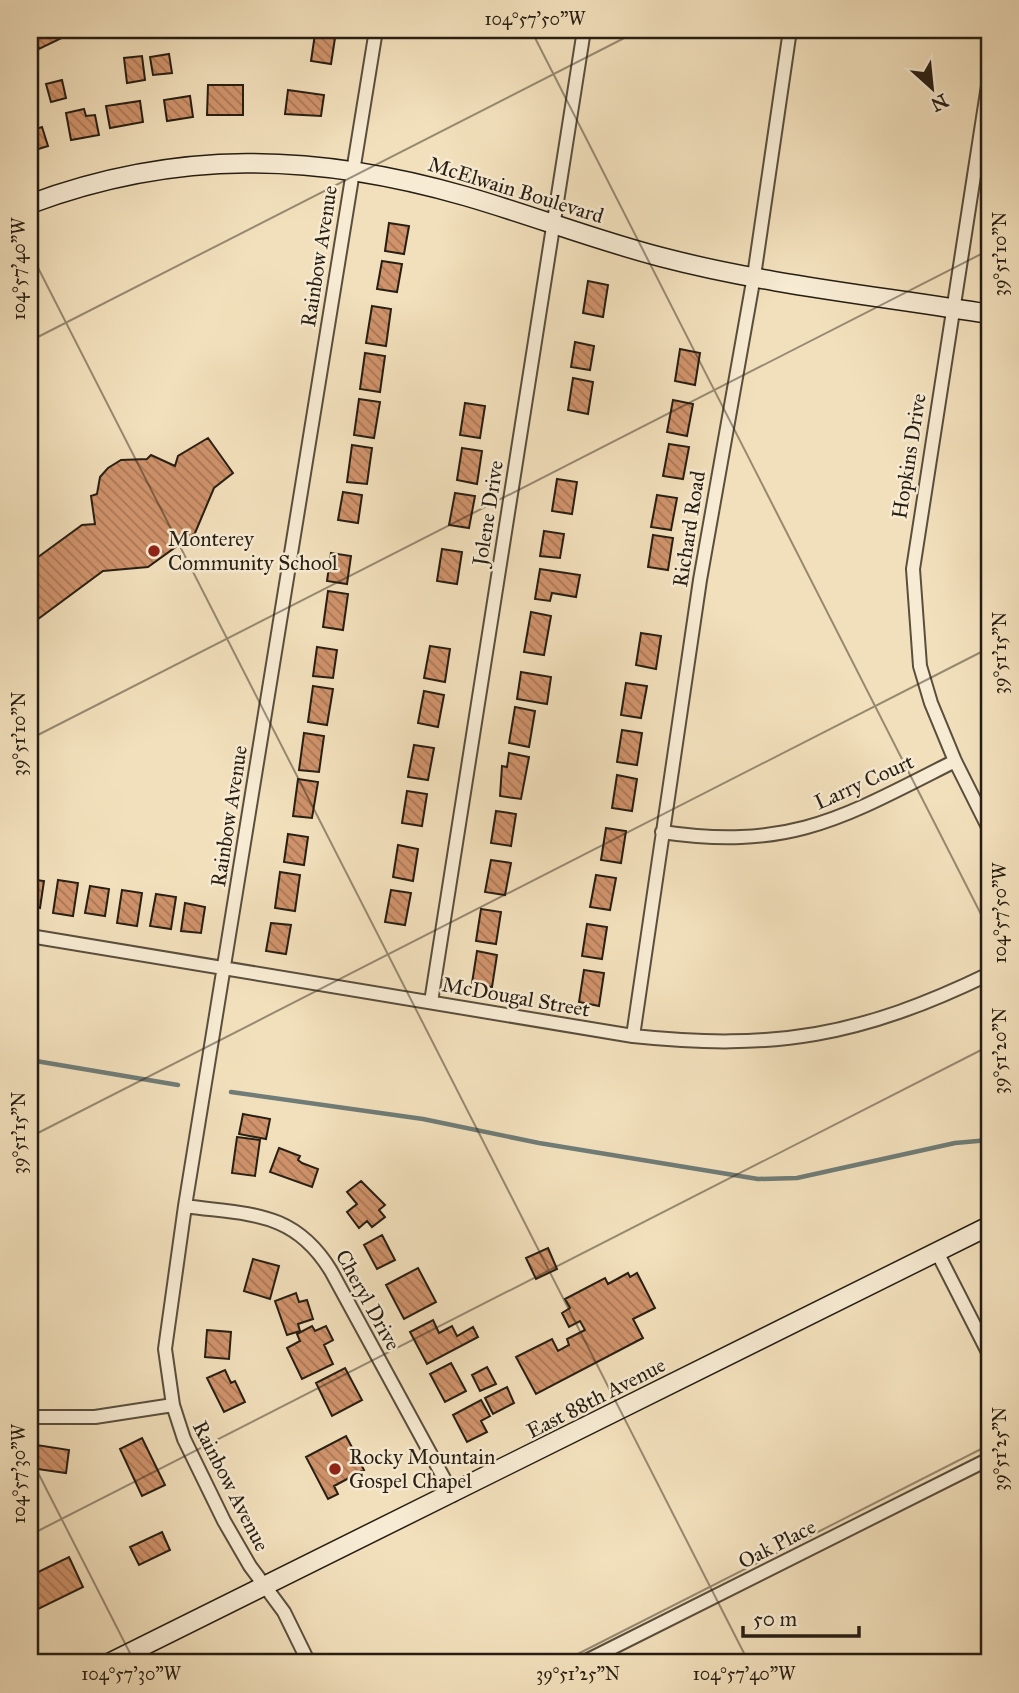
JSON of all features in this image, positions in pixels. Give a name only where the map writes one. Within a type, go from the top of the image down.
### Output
[{"type":"street","name":"Rainbow Avenue","points":[[309,1663],[284,1612],[242,1554],[184,1439],[173,1405],[165,1349],[185,1206],[376,30]]},
{"type":"street","name":"Jolene Drive","points":[[431,1002],[584,30]]},
{"type":"street","name":"Richard Road","points":[[633,1036],[700,580],[754,276],[790,30]]},
{"type":"street","name":"Hopkins Drive","points":[[989,79],[913,569],[920,666],[930,703],[989,829]]},
{"type":"street","name":"McElwain Boulevard","points":[[30,204],[127,175],[165,167],[278,163],[352,170],[410,181],[663,258],[754,276],[989,314]]},
{"type":"street","name":"Larry Court","points":[[662,832],[737,839],[798,831],[852,813],[955,761]]},
{"type":"street","name":"McDougal Street","points":[[30,936],[633,1036],[716,1044],[816,1035],[886,1018],[989,974]]},
{"type":"street","name":"Cheryl Drive","points":[[185,1206],[268,1218],[307,1239],[331,1271],[453,1494]]},
{"type":"street","name":"East 88th Avenue","points":[[109,1663],[989,1226]]},
{"type":"street","points":[[937,1252],[989,1354]]},
{"type":"street","points":[[30,1417],[95,1417],[173,1405]]},
{"type":"street","name":"Oak Place","points":[[582,1663],[989,1459]]},
{"type":"street","points":[[980,1663],[989,1661]]},
{"type":"building","points":[[78,30],[39,49],[31,31]]},
{"type":"building","points":[[161,30],[184,30],[166,38]]},
{"type":"building","points":[[315,34],[335,38],[331,64],[311,61]]},
{"type":"building","points":[[169,54],[172,73],[153,75],[150,57]]},
{"type":"building","points":[[142,56],[145,80],[127,83],[124,58]]},
{"type":"building","points":[[62,80],[66,98],[51,102],[46,84]]},
{"type":"building","points":[[208,85],[243,85],[243,115],[207,115]]},
{"type":"building","points":[[288,90],[324,95],[321,116],[285,114]]},
{"type":"building","points":[[190,96],[193,117],[167,121],[164,100]]},
{"type":"building","points":[[140,101],[143,122],[110,128],[106,106]]},
{"type":"building","points":[[84,109],[86,116],[95,115],[99,135],[71,140],[66,113]]},
{"type":"building","points":[[42,127],[48,146],[35,150],[37,154],[30,156],[30,131]]},
{"type":"building","points":[[389,223],[409,226],[404,254],[385,251]]},
{"type":"building","points":[[382,261],[402,264],[397,292],[377,289]]},
{"type":"building","points":[[588,281],[608,285],[603,317],[583,313]]},
{"type":"building","points":[[372,306],[391,309],[386,346],[366,343]]},
{"type":"building","points":[[575,342],[594,346],[590,370],[571,367]]},
{"type":"building","points":[[680,349],[700,353],[695,385],[675,381]]},
{"type":"building","points":[[365,353],[385,356],[380,392],[360,389]]},
{"type":"building","points":[[573,378],[593,382],[588,414],[568,410]]},
{"type":"building","points":[[359,399],[380,402],[374,438],[354,435]]},
{"type":"building","points":[[673,400],[693,404],[687,436],[667,432]]},
{"type":"building","points":[[465,403],[485,406],[480,438],[460,435]]},
{"type":"building","points":[[208,438],[233,473],[214,488],[195,533],[148,567],[103,571],[30,625],[30,563],[82,525],[95,524],[91,496],[97,494],[100,477],[108,468],[121,460],[147,459],[151,455],[175,466],[178,456]]},
{"type":"building","points":[[669,444],[689,447],[683,479],[663,476]]},
{"type":"building","points":[[352,445],[372,448],[367,484],[347,482]]},
{"type":"building","points":[[462,448],[482,451],[477,484],[457,480]]},
{"type":"building","points":[[557,479],[577,482],[572,514],[552,511]]},
{"type":"building","points":[[343,492],[362,495],[358,523],[338,520]]},
{"type":"building","points":[[455,493],[475,496],[469,528],[449,525]]},
{"type":"building","points":[[657,495],[677,498],[671,530],[651,527]]},
{"type":"building","points":[[544,531],[564,534],[560,558],[540,556]]},
{"type":"building","points":[[653,535],[673,538],[668,570],[648,567]]},
{"type":"building","points":[[442,549],[462,552],[457,584],[437,581]]},
{"type":"building","points":[[331,553],[351,556],[347,584],[327,581]]},
{"type":"building","points":[[540,569],[580,575],[576,597],[552,593],[550,601],[535,599]]},
{"type":"building","points":[[328,591],[348,594],[343,630],[323,627]]},
{"type":"building","points":[[531,612],[551,616],[544,655],[524,652]]},
{"type":"building","points":[[641,633],[661,636],[656,669],[636,665]]},
{"type":"building","points":[[430,646],[450,649],[445,682],[424,678]]},
{"type":"building","points":[[317,647],[337,650],[333,678],[313,676]]},
{"type":"building","points":[[521,672],[551,677],[547,704],[517,699]]},
{"type":"building","points":[[626,683],[647,686],[641,718],[621,715]]},
{"type":"building","points":[[313,686],[333,689],[327,725],[308,722]]},
{"type":"building","points":[[424,691],[444,695],[438,727],[418,723]]},
{"type":"building","points":[[515,707],[535,711],[529,747],[509,743]]},
{"type":"building","points":[[622,730],[642,733],[637,765],[617,762]]},
{"type":"building","points":[[304,733],[324,736],[319,772],[299,770]]},
{"type":"building","points":[[414,745],[434,748],[428,780],[408,777]]},
{"type":"building","points":[[509,753],[529,757],[521,799],[500,796],[502,766],[507,767]]},
{"type":"building","points":[[617,775],[637,779],[632,811],[612,808]]},
{"type":"building","points":[[298,779],[318,782],[312,818],[293,816]]},
{"type":"building","points":[[407,791],[427,794],[422,826],[402,823]]},
{"type":"building","points":[[496,811],[516,814],[511,846],[491,843]]},
{"type":"building","points":[[606,828],[626,831],[621,863],[601,860]]},
{"type":"building","points":[[288,834],[308,837],[304,865],[284,862]]},
{"type":"building","points":[[398,845],[418,849],[413,881],[393,877]]},
{"type":"building","points":[[491,860],[511,863],[505,895],[485,892]]},
{"type":"building","points":[[280,872],[300,875],[295,911],[275,908]]},
{"type":"building","points":[[596,875],[616,878],[610,910],[590,907]]},
{"type":"building","points":[[30,879],[44,881],[40,908],[30,906]]},
{"type":"building","points":[[58,880],[78,883],[73,916],[53,913]]},
{"type":"building","points":[[90,886],[109,889],[105,916],[85,913]]},
{"type":"building","points":[[122,890],[142,893],[137,926],[117,923]]},
{"type":"building","points":[[391,890],[411,893],[405,925],[385,922]]},
{"type":"building","points":[[156,894],[176,897],[171,929],[150,926]]},
{"type":"building","points":[[185,903],[205,907],[201,933],[181,931]]},
{"type":"building","points":[[481,909],[501,912],[496,944],[476,941]]},
{"type":"building","points":[[271,923],[291,925],[286,954],[266,951]]},
{"type":"building","points":[[587,924],[607,927],[602,959],[582,956]]},
{"type":"building","points":[[477,951],[497,955],[492,987],[472,983]]},
{"type":"building","points":[[584,970],[604,973],[599,1006],[579,1002]]},
{"type":"building","points":[[243,1114],[270,1119],[266,1139],[239,1134]]},
{"type":"building","points":[[237,1137],[260,1140],[255,1176],[232,1173]]},
{"type":"building","points":[[279,1148],[300,1156],[298,1160],[302,1163],[318,1169],[312,1187],[270,1172]]},
{"type":"building","points":[[361,1181],[385,1205],[379,1210],[385,1217],[372,1227],[367,1221],[359,1228],[347,1212],[357,1204],[347,1192]]},
{"type":"building","points":[[382,1235],[395,1260],[377,1269],[364,1245]]},
{"type":"building","points":[[548,1248],[557,1269],[536,1279],[526,1258]]},
{"type":"building","points":[[253,1259],[279,1266],[270,1299],[244,1291]]},
{"type":"building","points":[[418,1268],[436,1302],[404,1319],[386,1285]]},
{"type":"building","points":[[628,1273],[630,1277],[637,1273],[655,1308],[633,1319],[643,1338],[536,1394],[516,1357],[552,1339],[558,1351],[569,1345],[567,1339],[585,1330],[580,1321],[569,1327],[562,1313],[570,1308],[565,1299],[605,1278],[608,1284]]},
{"type":"building","points":[[296,1293],[299,1302],[307,1300],[313,1319],[298,1324],[300,1331],[287,1335],[275,1301]]},
{"type":"building","points":[[433,1320],[439,1333],[452,1326],[457,1336],[473,1327],[478,1337],[427,1364],[410,1332]]},
{"type":"building","points":[[312,1326],[315,1331],[326,1326],[333,1340],[324,1345],[333,1364],[302,1379],[287,1348],[300,1341],[297,1334]]},
{"type":"building","points":[[207,1330],[231,1332],[229,1359],[205,1357]]},
{"type":"building","points":[[451,1363],[466,1391],[445,1402],[430,1374]]},
{"type":"building","points":[[487,1367],[496,1384],[480,1391],[472,1375]]},
{"type":"building","points":[[345,1368],[362,1400],[332,1416],[316,1383]]},
{"type":"building","points":[[225,1370],[231,1383],[235,1381],[245,1402],[224,1412],[207,1378]]},
{"type":"building","points":[[507,1387],[514,1403],[493,1414],[485,1398]]},
{"type":"building","points":[[481,1400],[490,1416],[481,1421],[487,1432],[467,1442],[453,1415]]},
{"type":"building","points":[[346,1436],[364,1470],[334,1486],[338,1494],[328,1499],[306,1457]]},
{"type":"building","points":[[142,1438],[165,1485],[142,1496],[120,1449]]},
{"type":"building","points":[[30,1444],[69,1450],[66,1473],[30,1468]]},
{"type":"building","points":[[162,1532],[170,1550],[139,1565],[130,1547]]},
{"type":"building","points":[[69,1557],[83,1587],[30,1613],[30,1576]]},
{"type":"waterway","points":[[30,1060],[178,1085]]},
{"type":"waterway","points":[[231,1092],[423,1119],[539,1143],[758,1179],[797,1178],[955,1143],[989,1140]]},
{"type":"place","name":"Monterey Community School","points":[[154,551]]},
{"type":"place","name":"Rocky Mountain Gospel Chapel","points":[[335,1469]]}]
